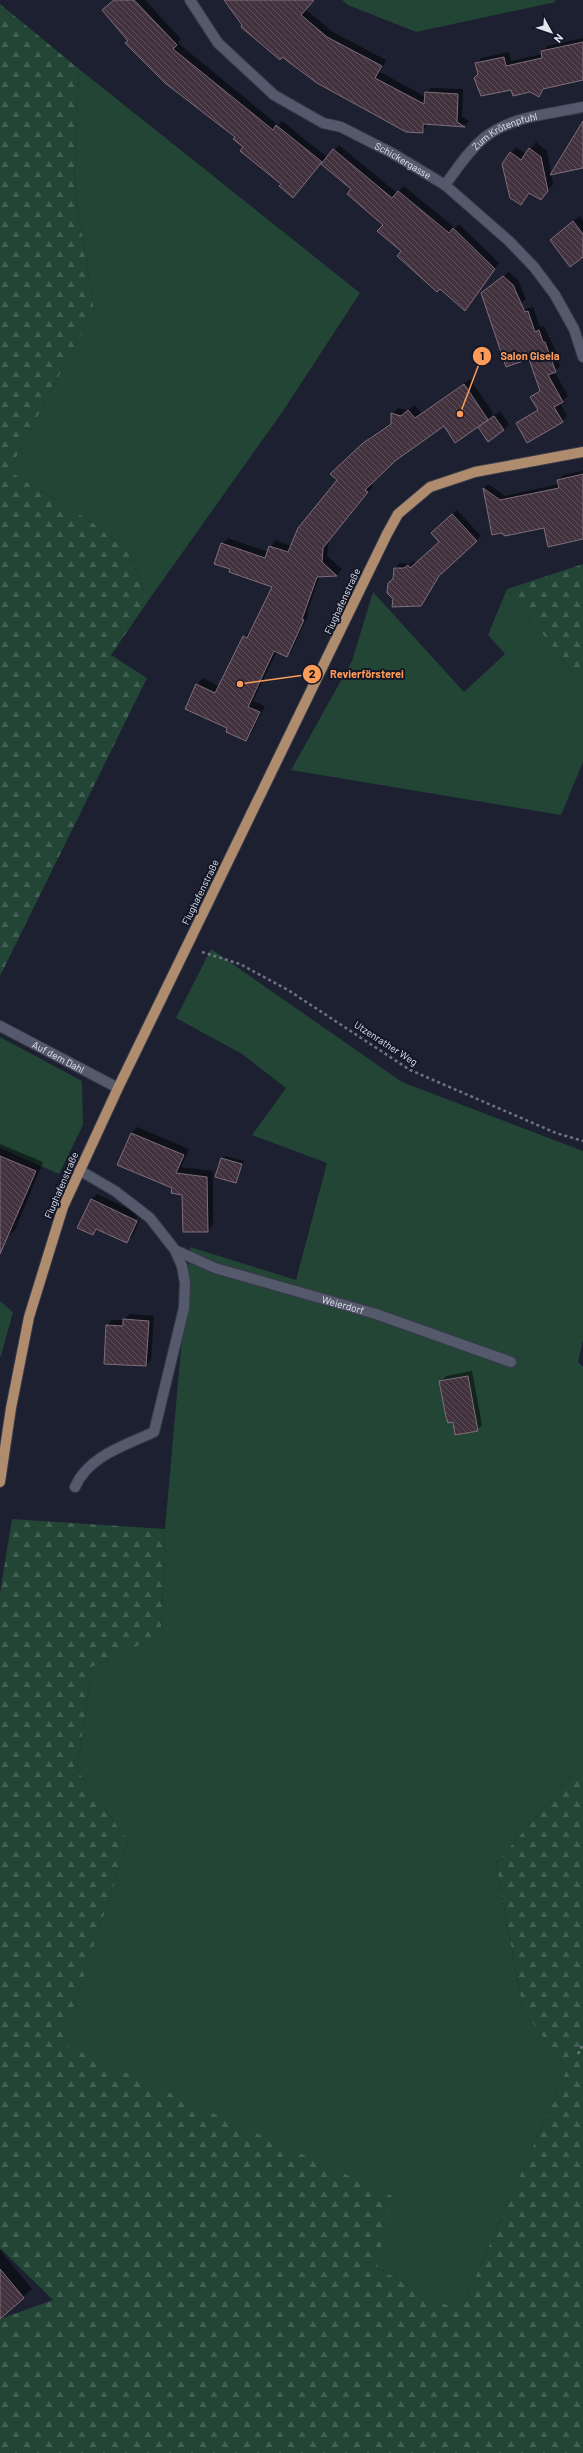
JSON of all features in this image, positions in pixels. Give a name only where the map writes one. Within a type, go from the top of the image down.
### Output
[{"type":"main road","name":"Flughafenstraße","points":[[0,1482],[11,1408],[29,1317],[50,1243],[79,1170],[186,947],[398,514],[430,487],[451,478],[583,452]]},
{"type":"street","name":"Schickergasse","points":[[190,0],[218,43],[274,95],[323,123],[341,127],[392,153],[444,185],[509,241],[534,267],[563,308],[574,329],[583,358]]},
{"type":"street","name":"Zum Krötenpfuhl","points":[[444,185],[472,150],[498,128],[514,122],[583,107]]},
{"type":"street","name":"Auf dem Dahl","points":[[0,1026],[118,1088]]},
{"type":"street","name":"Weierdorf","points":[[75,1487],[80,1476],[88,1466],[109,1453],[154,1432],[184,1308],[185,1283],[175,1250],[150,1218],[133,1203],[79,1170]]},
{"type":"street","name":"Weierdorf","points":[[175,1250],[215,1268],[376,1314],[511,1362]]},
{"type":"path","name":"Utzenrather Weg","points":[[186,947],[240,964],[288,990],[410,1070],[556,1133],[583,1142]]},
{"type":"path","points":[[578,2054],[583,2044]]},
{"type":"green space","points":[[342,0],[555,0],[556,2],[416,32],[348,5]]},
{"type":"green space","points":[[0,4],[79,69],[74,184],[94,309],[9,471],[93,523],[130,554],[148,601],[111,655],[147,678],[0,976]]},
{"type":"green space","points":[[79,69],[360,293],[283,411],[148,601],[130,554],[93,523],[9,471],[94,309],[74,184]]},
{"type":"green space","points":[[583,564],[583,685],[507,589]]},
{"type":"green space","points":[[507,589],[583,685],[583,762],[561,815],[291,770],[352,661],[373,592],[464,692],[505,654],[488,635]]},
{"type":"green space","points":[[211,949],[402,1082],[583,1151],[583,1340],[578,1362],[583,1367],[583,1763],[496,1863],[523,2010],[567,2069],[460,2312],[377,2268],[62,2043],[128,1841],[77,1770],[92,1667],[161,1635],[165,1529],[190,1247],[296,1280],[327,1163],[252,1135],[286,1088],[242,1054],[176,1018]]},
{"type":"green space","points":[[0,1037],[82,1081],[83,1125],[59,1174],[0,1148]]},
{"type":"green space","points":[[0,1301],[13,1312],[1,1356],[0,1356]]},
{"type":"green space","points":[[12,1519],[165,1529],[161,1635],[92,1667],[77,1770],[128,1841],[62,2043],[392,2196],[377,2268],[460,2312],[567,2069],[523,2010],[496,1863],[583,1763],[583,2453],[0,2453],[0,2319],[53,2300],[0,2248],[0,1593]]},
{"type":"building","points":[[114,0],[134,0],[177,45],[173,49],[273,130],[276,125],[322,162],[293,198],[279,186],[281,184],[240,151],[243,147],[233,139],[235,137],[165,83],[125,43],[128,41],[102,10]]},
{"type":"building","points":[[224,0],[314,0],[301,15],[327,37],[382,66],[375,78],[424,104],[425,92],[458,94],[457,122],[465,127],[423,124],[423,133],[406,132],[317,83],[282,57],[280,60],[241,27],[242,25]]},
{"type":"building","points":[[583,42],[583,80],[543,89],[539,97],[530,92],[513,96],[511,90],[481,96],[474,78],[478,74],[475,63],[504,57],[506,66],[542,58],[541,51]]},
{"type":"building","points":[[583,121],[583,168],[550,175]]},
{"type":"building","points":[[529,148],[541,157],[548,191],[541,200],[529,193],[521,205],[510,198],[502,164],[510,152],[521,160]]},
{"type":"building","points":[[333,149],[392,198],[398,191],[449,233],[453,228],[495,269],[465,311],[440,289],[437,292],[397,256],[401,251],[377,231],[383,225],[347,194],[351,189],[321,164]]},
{"type":"building","points":[[573,221],[583,234],[583,257],[570,267],[550,240]]},
{"type":"building","points":[[503,276],[513,285],[525,312],[528,311],[535,332],[539,330],[543,342],[545,342],[556,372],[548,375],[563,402],[554,407],[563,422],[527,443],[516,423],[538,410],[530,397],[540,391],[529,359],[506,367],[481,293]]},
{"type":"building","points":[[464,384],[488,420],[455,443],[444,426],[395,461],[365,490],[368,492],[323,548],[322,562],[337,576],[317,577],[302,619],[304,620],[287,657],[274,651],[248,707],[260,712],[246,741],[226,732],[227,728],[185,709],[196,684],[215,693],[243,636],[247,638],[272,587],[229,572],[230,569],[214,564],[221,543],[265,558],[269,546],[288,552],[298,528],[337,480],[330,474],[363,443],[391,424],[391,413],[401,416],[408,410],[415,418]]},
{"type":"building","points":[[494,416],[504,430],[488,442],[478,427]]},
{"type":"building","points":[[583,474],[583,539],[548,547],[544,528],[505,536],[501,533],[492,535],[483,488],[500,500],[559,488],[557,480]]},
{"type":"building","points":[[452,514],[477,541],[439,576],[421,606],[392,607],[393,599],[387,593],[388,583],[393,579],[394,568],[404,568],[408,565],[410,568],[439,542],[431,533]]},
{"type":"building","points":[[131,1133],[184,1155],[176,1173],[207,1177],[208,1232],[183,1232],[182,1195],[171,1193],[172,1188],[117,1165]]},
{"type":"building","points":[[0,1156],[36,1171],[0,1254]]},
{"type":"building","points":[[221,1158],[242,1164],[236,1183],[215,1177]]},
{"type":"building","points":[[91,1199],[137,1221],[127,1243],[96,1229],[93,1235],[77,1228]]},
{"type":"building","points":[[123,1319],[149,1321],[146,1366],[104,1364],[106,1325],[123,1326]]},
{"type":"building","points":[[468,1376],[478,1431],[455,1435],[453,1422],[448,1423],[446,1417],[439,1381]]},
{"type":"building","points":[[0,2269],[24,2298],[0,2319]]},
{"type":"place","name":"Salon Gisela","points":[[460,414]]},
{"type":"place","name":"Revierförsterei","points":[[240,684]]}]
